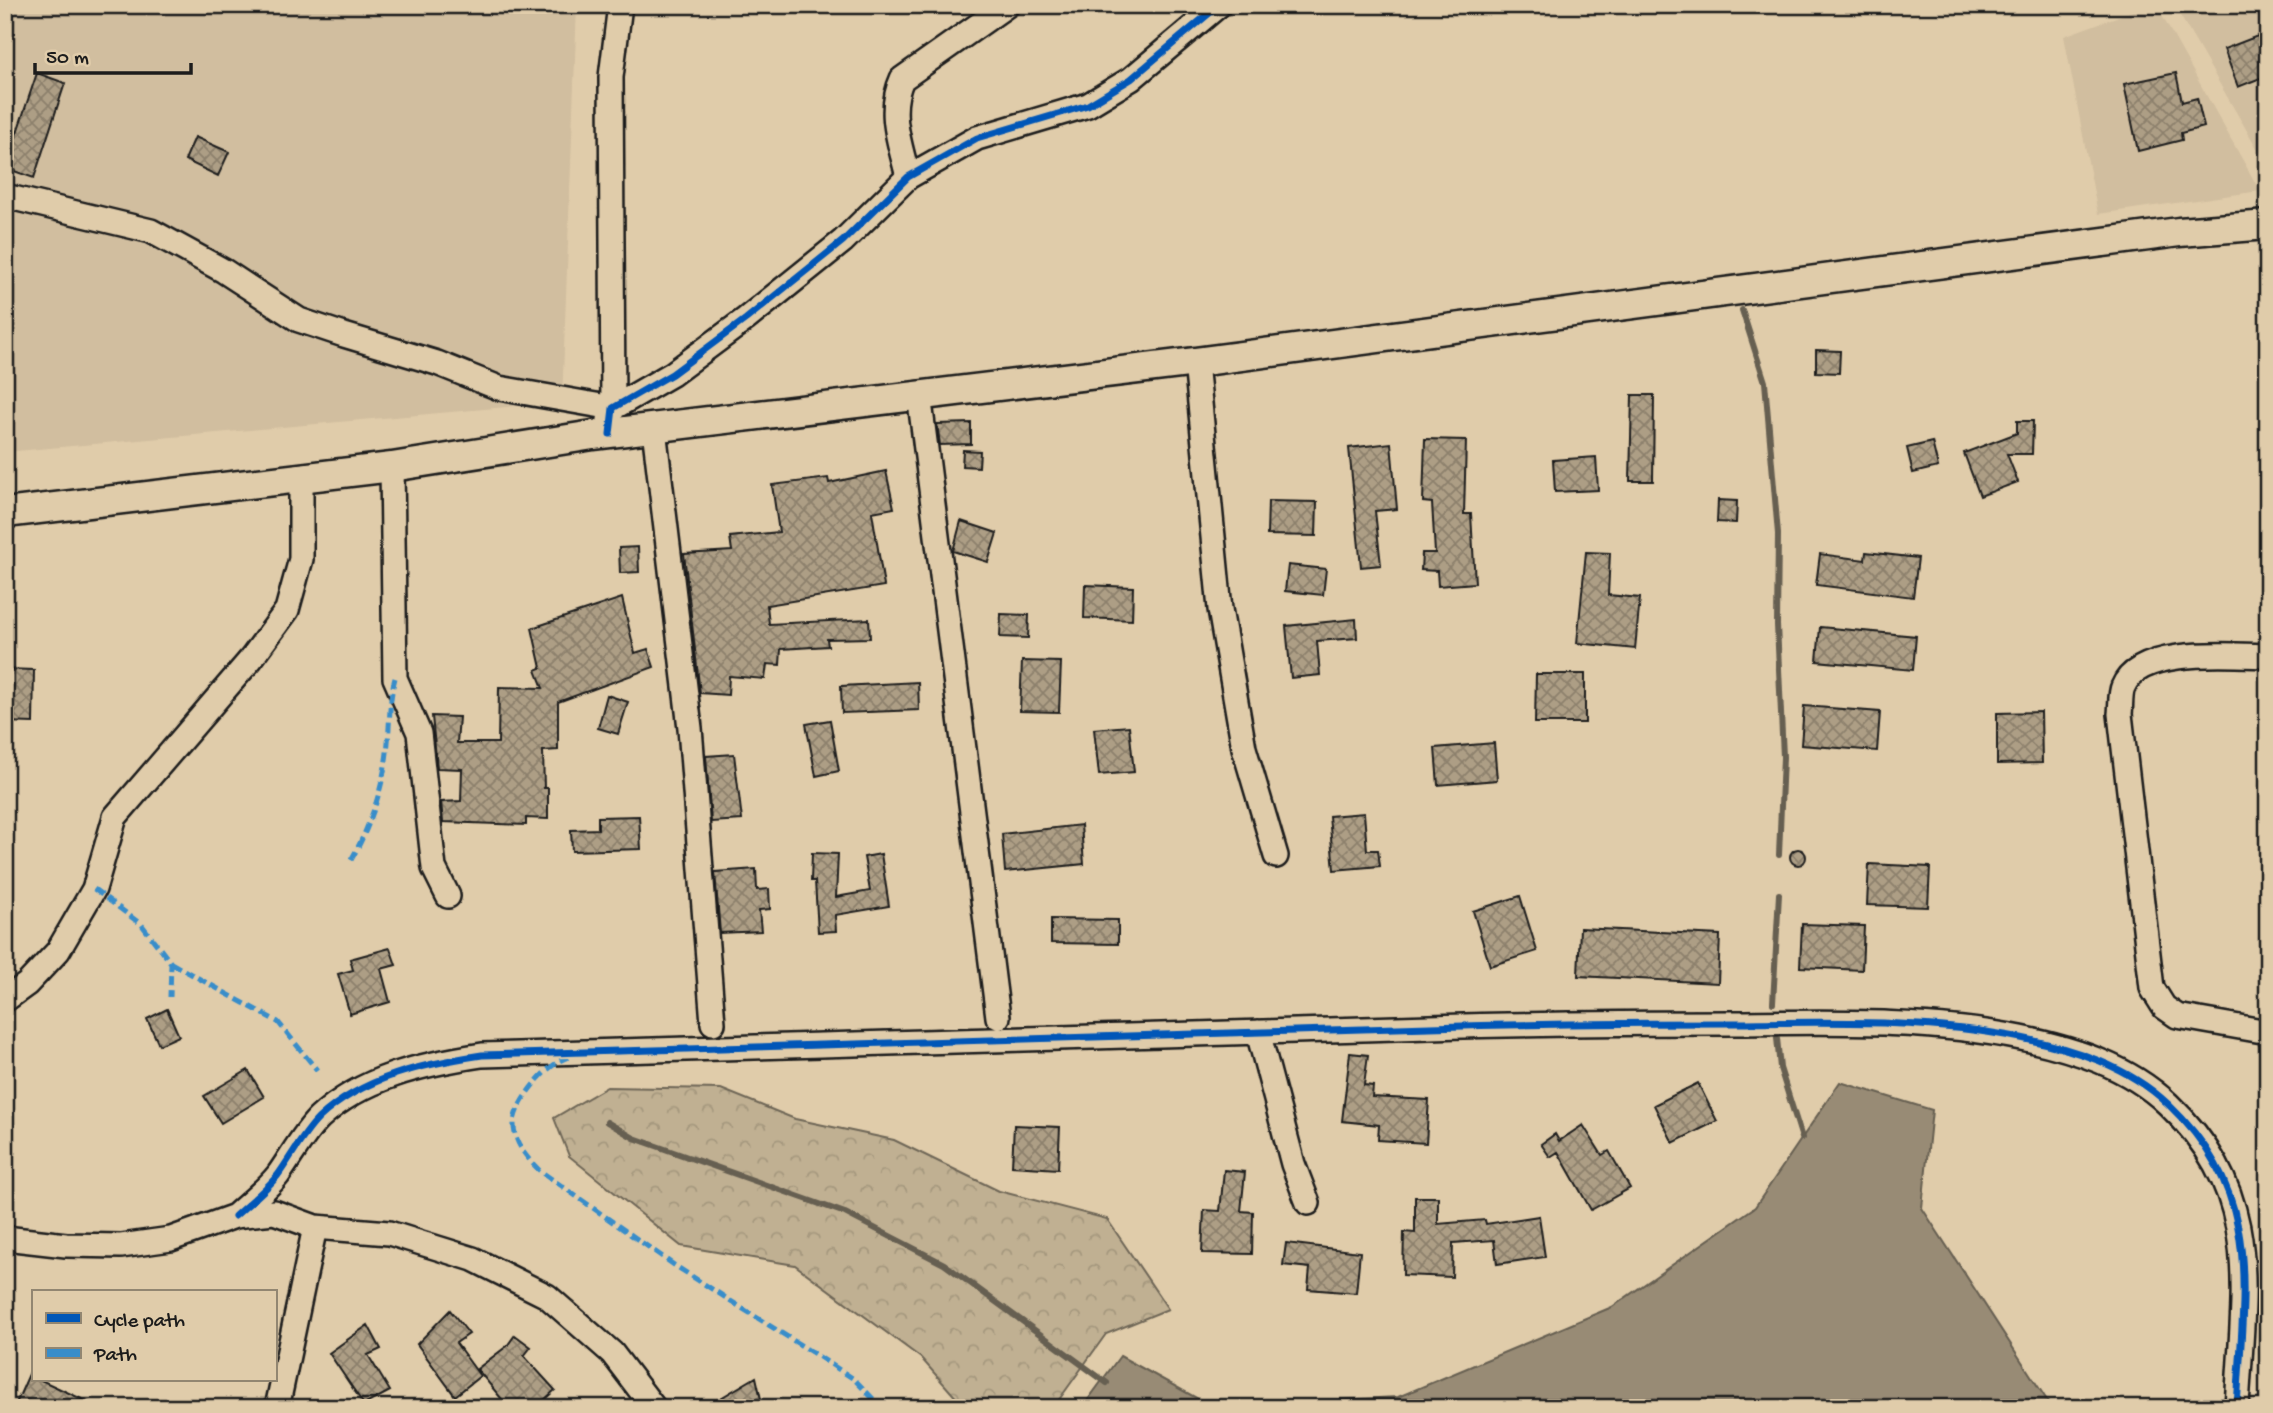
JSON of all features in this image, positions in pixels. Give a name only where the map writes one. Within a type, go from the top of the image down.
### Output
[{"type":"main road","points":[[5,513],[392,467],[612,421],[654,429],[919,394],[1196,362],[2179,232],[2268,225]]},
{"type":"street","points":[[612,421],[611,77],[620,5]]},
{"type":"street","points":[[908,177],[894,119],[894,96],[902,79],[1007,5]]},
{"type":"street","points":[[612,421],[843,241],[908,177],[977,138],[1088,105],[1131,79],[1219,5]]},
{"type":"street","points":[[5,197],[152,231],[224,271],[299,320],[437,363],[499,388],[612,421]]},
{"type":"street","points":[[1196,362],[1220,609],[1244,748],[1276,856]]},
{"type":"street","points":[[919,394],[998,1017]]},
{"type":"street","points":[[654,429],[690,728],[713,1023]]},
{"type":"street","points":[[392,467],[395,678],[419,733],[433,858],[448,896]]},
{"type":"street","points":[[5,1000],[27,984],[58,951],[94,889],[115,817],[251,659],[287,610],[301,559],[301,476]]},
{"type":"street","points":[[2268,656],[2162,658],[2136,670],[2123,686],[2120,714],[2152,988],[2164,1007],[2178,1016],[2268,1032]]},
{"type":"street","points":[[235,1216],[276,1178],[317,1120],[346,1097],[385,1077],[432,1062],[482,1055],[1534,1024],[1826,1022],[1935,1027],[2018,1038],[2094,1057],[2130,1075],[2167,1102],[2205,1147],[2226,1179],[2238,1218],[2244,1257],[2237,1408]]},
{"type":"street","points":[[1258,1032],[1293,1164],[1308,1203]]},
{"type":"street","points":[[5,1238],[66,1245],[121,1246],[170,1239],[235,1216],[274,1212],[315,1227],[389,1233],[472,1259],[547,1296],[612,1353],[654,1408]]},
{"type":"street","points":[[277,1408],[315,1227]]},
{"type":"shaded area","points":[[5,5],[577,5],[562,402],[5,452]]},
{"type":"shaded area","points":[[2149,5],[2156,5],[2260,191],[2098,214],[2064,36]]},
{"type":"shaded area","points":[[2174,5],[2268,5],[2268,167]]},
{"type":"shaded area","points":[[1840,1082],[1932,1110],[1922,1208],[2052,1408],[1263,1408],[1301,1402],[1398,1397],[1612,1307],[1755,1207]]},
{"type":"shaded area","points":[[1120,1356],[1200,1400],[1222,1408],[1082,1408]]},
{"type":"green space","points":[[607,1087],[721,1089],[795,1119],[894,1140],[999,1191],[1107,1219],[1168,1309],[1106,1334],[1053,1408],[965,1408],[921,1358],[795,1265],[681,1246],[569,1156],[554,1118]]},
{"type":"building","points":[[2268,32],[2268,75],[2238,87],[2224,49]]},
{"type":"building","points":[[37,73],[65,83],[34,178],[5,168]]},
{"type":"building","points":[[2176,73],[2182,102],[2197,98],[2204,127],[2181,133],[2182,140],[2138,151],[2124,84]]},
{"type":"building","points":[[195,137],[229,152],[218,176],[185,160]]},
{"type":"building","points":[[1816,350],[1840,351],[1839,373],[1816,372]]},
{"type":"building","points":[[1632,395],[1654,395],[1653,481],[1630,481]]},
{"type":"building","points":[[2017,421],[2033,421],[2032,454],[2007,454],[2018,482],[1980,496],[1964,453],[2017,433]]},
{"type":"building","points":[[971,423],[971,444],[940,445],[937,424]]},
{"type":"building","points":[[1425,439],[1466,440],[1464,514],[1471,514],[1475,583],[1438,586],[1437,571],[1421,570],[1422,553],[1435,553],[1432,503],[1423,502]]},
{"type":"building","points":[[1932,442],[1938,467],[1913,473],[1907,448]]},
{"type":"building","points":[[1391,443],[1397,509],[1375,511],[1381,565],[1361,567],[1349,448]]},
{"type":"building","points":[[963,450],[980,451],[979,467],[962,466]]},
{"type":"building","points":[[1596,457],[1598,490],[1555,492],[1553,460]]},
{"type":"building","points":[[886,471],[894,508],[872,512],[884,586],[767,605],[769,624],[869,619],[870,638],[827,639],[828,646],[781,649],[780,665],[767,664],[765,679],[729,676],[728,695],[700,693],[684,554],[732,551],[730,537],[779,532],[772,485],[828,478],[829,483]]},
{"type":"building","points":[[1718,500],[1737,501],[1736,523],[1717,522]]},
{"type":"building","points":[[1268,501],[1317,502],[1316,536],[1267,535]]},
{"type":"building","points":[[961,521],[997,533],[988,562],[953,551]]},
{"type":"building","points":[[638,547],[639,572],[620,573],[619,548]]},
{"type":"building","points":[[1586,552],[1610,553],[1608,595],[1640,598],[1635,649],[1577,643]]},
{"type":"building","points":[[1866,552],[1918,558],[1913,597],[1816,585],[1820,554],[1865,560]]},
{"type":"building","points":[[1288,565],[1326,569],[1323,595],[1285,591]]},
{"type":"building","points":[[1085,585],[1133,587],[1132,620],[1084,618]]},
{"type":"building","points":[[622,598],[635,653],[648,649],[654,667],[558,702],[558,750],[543,751],[544,788],[548,788],[548,819],[526,818],[526,825],[443,822],[441,802],[461,801],[462,769],[437,768],[432,716],[459,717],[457,743],[498,743],[499,687],[543,688],[536,670],[541,668],[532,628]]},
{"type":"building","points":[[1001,614],[1029,615],[1028,638],[1000,637]]},
{"type":"building","points":[[1356,619],[1357,638],[1317,641],[1320,675],[1291,678],[1286,626]]},
{"type":"building","points":[[1820,627],[1916,636],[1913,670],[1817,661]]},
{"type":"building","points":[[1022,661],[1061,662],[1059,712],[1020,711]]},
{"type":"building","points":[[5,669],[34,670],[33,723],[5,722]]},
{"type":"building","points":[[1536,674],[1585,674],[1585,723],[1535,723]]},
{"type":"building","points":[[918,682],[919,710],[842,713],[841,686]]},
{"type":"building","points":[[607,695],[628,702],[618,734],[598,728]]},
{"type":"building","points":[[1804,706],[1880,712],[1877,751],[1801,745]]},
{"type":"building","points":[[2041,712],[2042,763],[1997,764],[1997,713]]},
{"type":"building","points":[[830,720],[839,771],[816,776],[806,724]]},
{"type":"building","points":[[1129,726],[1134,772],[1099,775],[1094,729]]},
{"type":"building","points":[[1494,743],[1497,780],[1438,785],[1435,748]]},
{"type":"building","points":[[734,754],[742,820],[711,822],[706,756]]},
{"type":"building","points":[[1364,813],[1367,850],[1378,850],[1380,866],[1334,870],[1329,816]]},
{"type":"building","points":[[639,816],[641,849],[572,851],[571,830],[598,829],[598,817]]},
{"type":"building","points":[[1081,825],[1084,864],[1005,872],[1002,834]]},
{"type":"building","points":[[1795,849],[1801,849],[1806,857],[1804,863],[1795,865],[1790,860],[1790,854]]},
{"type":"building","points":[[812,853],[838,854],[836,897],[870,891],[864,857],[881,854],[889,906],[835,915],[836,931],[818,932],[815,881],[811,881]]},
{"type":"building","points":[[1869,864],[1930,867],[1928,907],[1867,905]]},
{"type":"building","points":[[756,869],[757,890],[769,889],[770,909],[759,910],[761,931],[720,933],[715,872]]},
{"type":"building","points":[[1520,896],[1537,951],[1490,966],[1473,911]]},
{"type":"building","points":[[1051,919],[1118,920],[1118,944],[1051,943]]},
{"type":"building","points":[[1802,924],[1864,926],[1862,970],[1800,967]]},
{"type":"building","points":[[1580,928],[1720,935],[1718,983],[1578,976]]},
{"type":"building","points":[[390,948],[396,965],[381,969],[390,1002],[350,1014],[338,974],[353,970],[350,959]]},
{"type":"building","points":[[167,1009],[179,1036],[159,1045],[147,1019]]},
{"type":"building","points":[[1350,1053],[1368,1055],[1364,1085],[1373,1086],[1372,1097],[1429,1100],[1426,1143],[1378,1140],[1379,1125],[1342,1121]]},
{"type":"building","points":[[248,1070],[264,1097],[221,1123],[204,1096]]},
{"type":"building","points":[[1698,1083],[1717,1121],[1673,1143],[1654,1105]]},
{"type":"building","points":[[1014,1125],[1060,1127],[1058,1169],[1012,1166]]},
{"type":"building","points":[[1583,1125],[1602,1155],[1609,1151],[1630,1188],[1591,1210],[1558,1152],[1550,1157],[1541,1144],[1555,1134],[1559,1141]]},
{"type":"building","points":[[1224,1170],[1245,1172],[1241,1211],[1253,1212],[1252,1254],[1202,1253],[1204,1210],[1220,1211]]},
{"type":"building","points":[[1415,1197],[1438,1197],[1438,1224],[1485,1220],[1486,1224],[1539,1216],[1545,1257],[1497,1264],[1494,1240],[1453,1243],[1452,1277],[1403,1275],[1404,1232],[1415,1233]]},
{"type":"building","points":[[1286,1243],[1360,1252],[1356,1293],[1308,1289],[1310,1268],[1283,1265]]},
{"type":"building","points":[[450,1310],[469,1334],[456,1343],[480,1376],[455,1396],[417,1344]]},
{"type":"building","points":[[368,1325],[381,1349],[368,1355],[390,1391],[364,1405],[329,1353]]},
{"type":"building","points":[[515,1335],[531,1347],[524,1356],[555,1390],[544,1400],[552,1408],[509,1408],[477,1369],[507,1346]]},
{"type":"building","points":[[29,1374],[32,1382],[45,1382],[101,1408],[14,1408]]},
{"type":"building","points":[[756,1377],[763,1408],[704,1408]]},
{"type":"waterway","points":[[1742,310],[1765,382],[1778,534],[1777,625],[1783,757],[1779,855]]},
{"type":"waterway","points":[[1773,1003],[1779,894]]},
{"type":"waterway","points":[[1777,1038],[1780,1068],[1802,1138]]},
{"type":"waterway","points":[[607,1122],[634,1138],[845,1213],[944,1264],[1107,1383]]},
{"type":"marked path","points":[[351,860],[365,833],[380,788],[395,678]]},
{"type":"marked path","points":[[94,889],[142,925],[171,963],[170,997]]},
{"type":"marked path","points":[[171,963],[278,1022],[317,1070]]},
{"type":"marked path","points":[[569,1057],[543,1074],[516,1113],[514,1129],[521,1149],[529,1160],[539,1170],[674,1265],[854,1379],[882,1408]]},
{"type":"cycle path","points":[[610,434],[613,408],[672,374],[746,319],[843,241],[908,177],[977,138],[1088,105],[1131,79],[1219,5]]},
{"type":"cycle path","points":[[235,1216],[273,1181],[313,1124],[336,1104],[374,1082],[395,1074],[482,1055],[1506,1025],[1843,1022],[1951,1028],[2041,1042],[2118,1069],[2136,1079],[2168,1104],[2199,1138],[2220,1173],[2234,1209],[2241,1245],[2243,1283],[2237,1408]]}]
